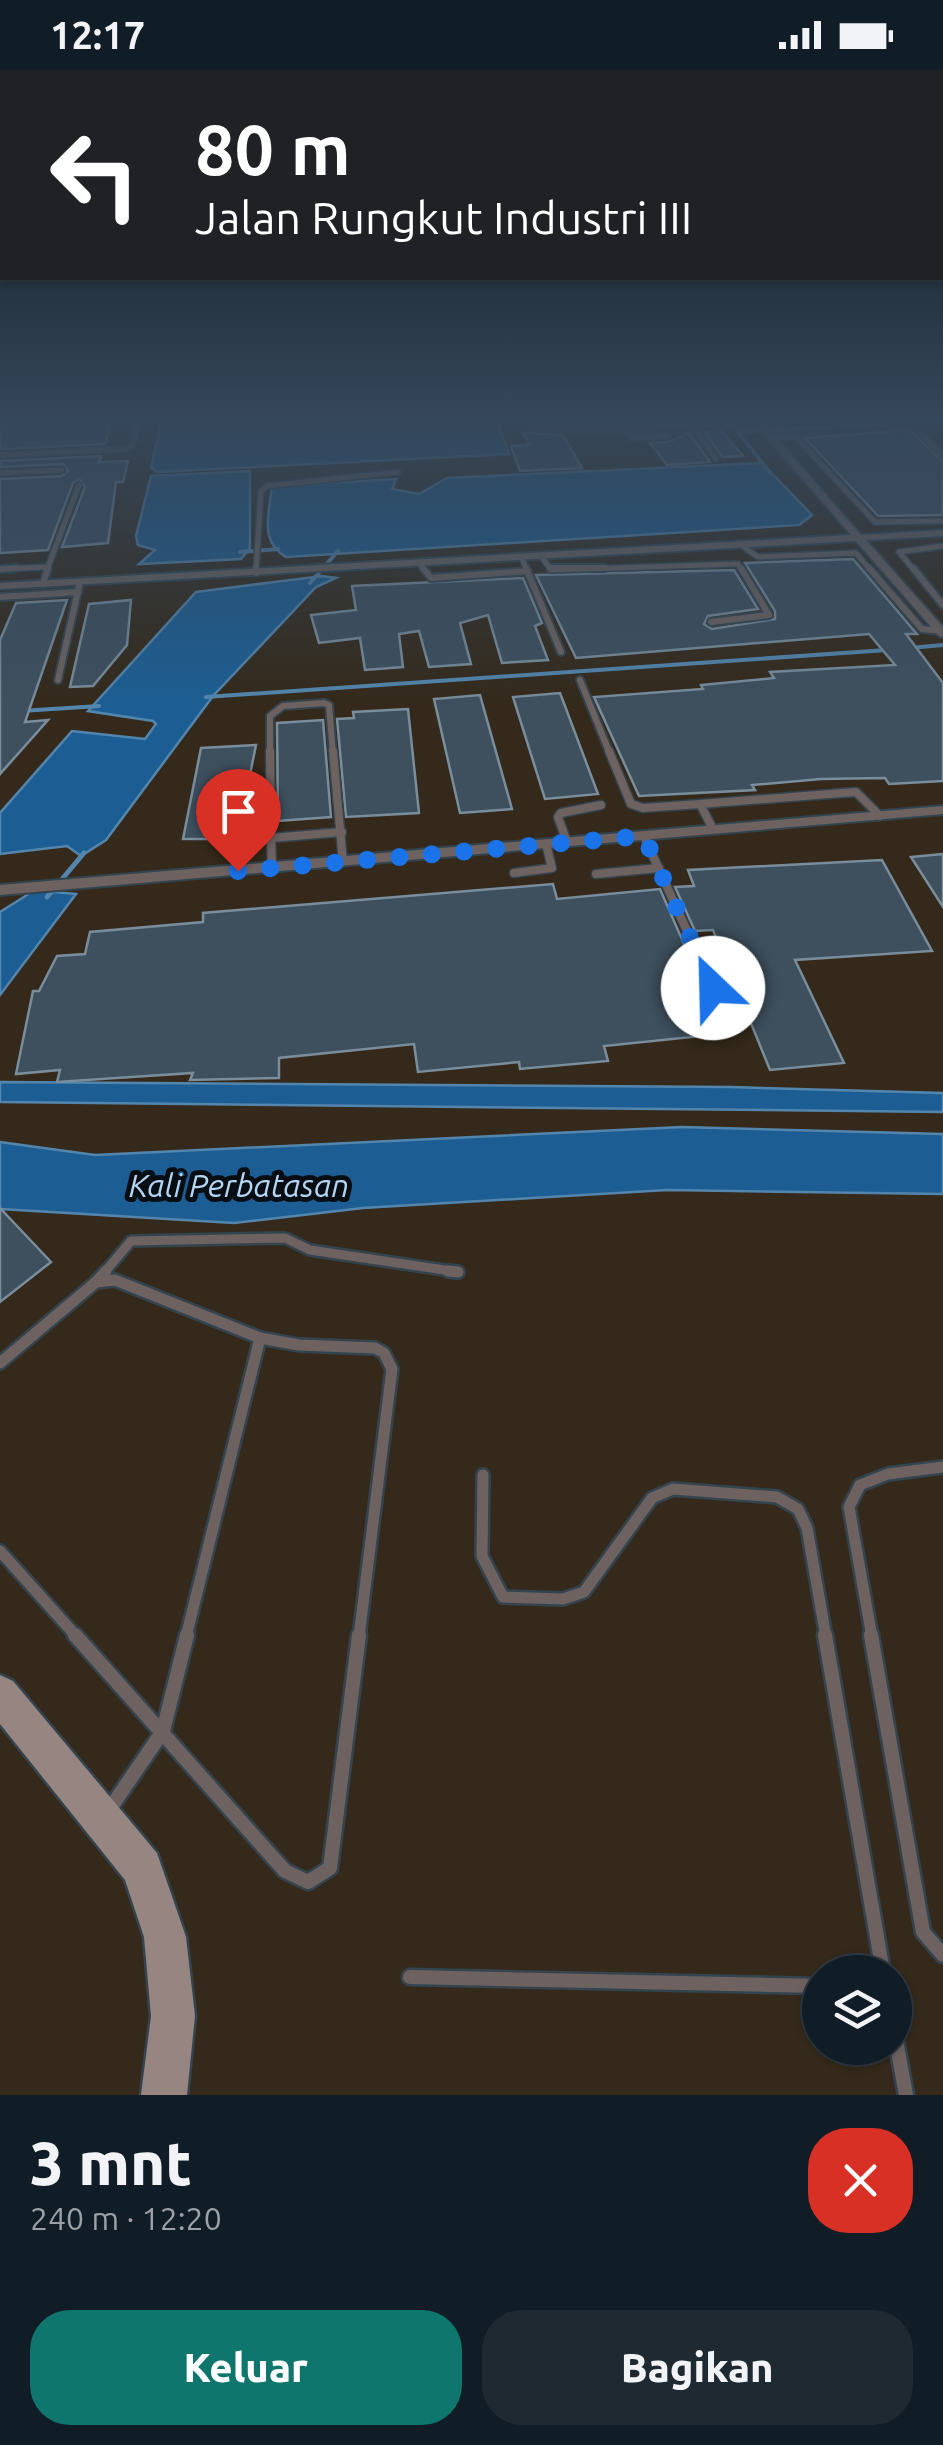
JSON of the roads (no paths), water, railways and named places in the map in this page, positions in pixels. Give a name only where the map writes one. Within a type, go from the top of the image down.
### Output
[{"type":"street","points":[[841,518],[942,632]]},
{"type":"street","points":[[0,586],[79,587],[256,567],[308,570],[943,533]]},
{"type":"street","points":[[0,890],[943,810]]},
{"type":"street","points":[[0,1694],[142,1868],[166,1937],[173,2016],[164,2095]]},
{"type":"lane","points":[[43,584],[66,518]]},
{"type":"lane","points":[[256,567],[260,518]]},
{"type":"lane","points":[[872,518],[875,522],[943,521]]},
{"type":"lane","points":[[741,545],[758,557],[856,553],[922,629],[942,632]]},
{"type":"lane","points":[[943,546],[899,552],[943,605]]},
{"type":"lane","points":[[542,557],[550,570],[738,564],[769,615],[711,622]]},
{"type":"lane","points":[[522,558],[562,652]]},
{"type":"lane","points":[[420,564],[431,578],[528,572]]},
{"type":"lane","points":[[0,569],[48,567]]},
{"type":"lane","points":[[0,597],[79,587],[58,680]]},
{"type":"lane","points":[[580,680],[631,804],[644,808],[856,792],[880,816]]},
{"type":"lane","points":[[272,868],[270,716],[283,706],[306,704],[329,705],[343,862]]},
{"type":"lane","points":[[700,804],[713,829]]},
{"type":"lane","points":[[567,842],[558,817],[561,813],[601,806]]},
{"type":"lane","points":[[271,838],[342,832]]},
{"type":"lane","points":[[644,836],[713,988]]},
{"type":"lane","points":[[514,873],[552,868],[546,844]]},
{"type":"lane","points":[[596,874],[659,868]]},
{"type":"lane","points":[[0,1363],[96,1282],[131,1241],[185,1236],[286,1238],[310,1250],[458,1272]]},
{"type":"lane","points":[[0,1551],[285,1871],[308,1882],[330,1868],[392,1369],[384,1353],[375,1348],[299,1345],[260,1338],[115,1280],[96,1282]]},
{"type":"lane","points":[[102,1821],[162,1731],[260,1338]]},
{"type":"lane","points":[[943,1467],[888,1474],[860,1485],[849,1507],[922,1932],[943,1954]]},
{"type":"lane","points":[[483,1476],[482,1565],[488,1582],[502,1597],[564,1600],[584,1592],[652,1498],[673,1488],[777,1497],[798,1508],[807,1528],[881,1955]]},
{"type":"lane","points":[[410,1977],[802,1986]]},
{"type":"lane","points":[[900,2065],[906,2095]]},
{"type":"water","points":[[140,518],[250,518],[250,548],[241,559],[139,564],[155,550],[138,545]]},
{"type":"water","points":[[268,518],[807,518],[799,525],[286,557],[269,535]]},
{"type":"water","points":[[322,576],[336,578],[316,587],[213,696],[106,840],[81,856],[67,846],[0,854],[0,813],[72,731],[145,739],[156,724],[153,721],[88,711],[196,592]]},
{"type":"water","points":[[35,890],[76,894],[0,995],[0,912]]},
{"type":"water","name":"Kali Perbatasan","points":[[0,1082],[731,1087],[943,1093],[943,1112],[0,1102]]},
{"type":"water","name":"Kali Perbatasan","points":[[682,1127],[943,1134],[943,1194],[667,1190],[363,1208],[234,1223],[0,1209],[0,1142],[95,1155]]},
{"type":"waterway","points":[[240,552],[278,549]]},
{"type":"waterway","points":[[310,583],[338,551]]},
{"type":"waterway","points":[[909,648],[943,645]]},
{"type":"waterway","points":[[206,697],[887,650]]},
{"type":"waterway","points":[[21,711],[99,706]]},
{"type":"waterway","points":[[47,897],[84,853]]}]
